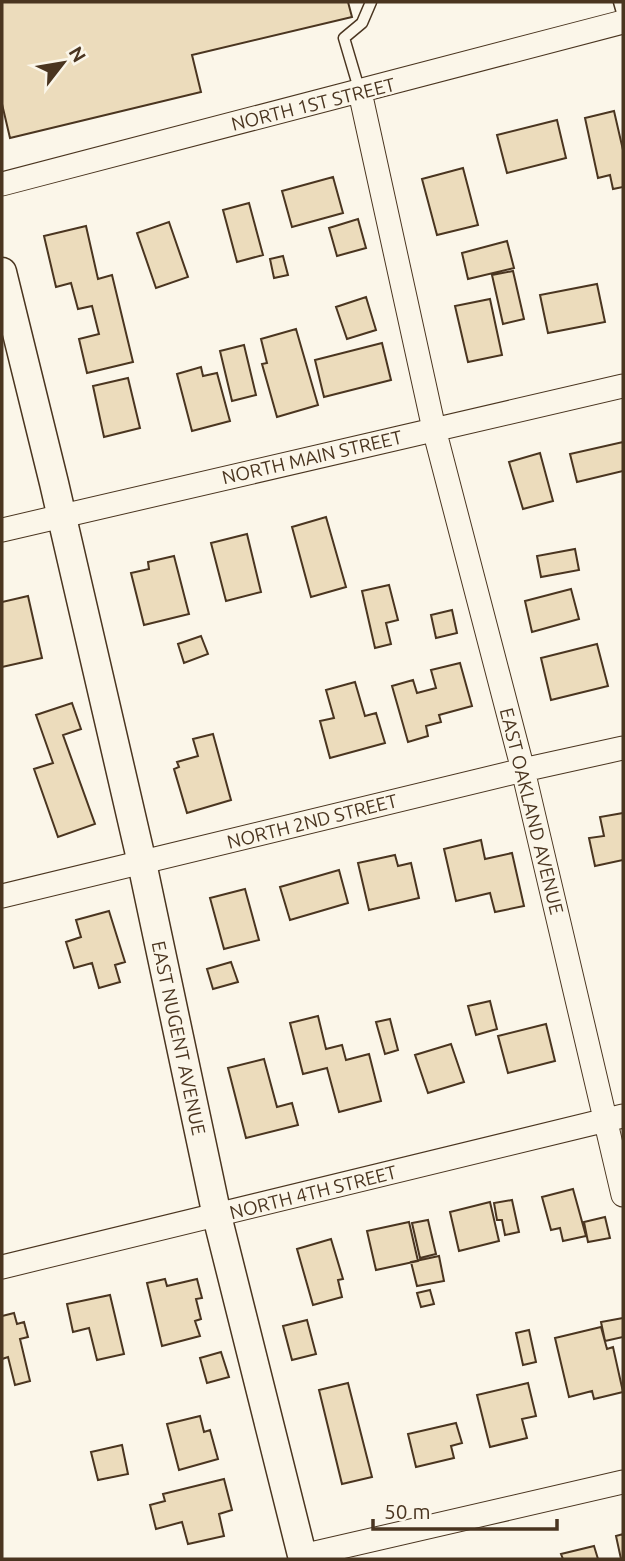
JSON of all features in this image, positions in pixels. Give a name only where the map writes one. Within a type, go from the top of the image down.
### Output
[{"type":"street","name":"NORTH 1ST STREET","points":[[2,184],[623,22]]},
{"type":"street","name":"EAST OAKLAND AVENUE","points":[[360,92],[434,429],[615,1118],[623,1195]]},
{"type":"street","name":"EAST NUGENT AVENUE","points":[[2,272],[142,863],[217,1216],[302,1558]]},
{"type":"street","name":"NORTH MAIN STREET","points":[[2,530],[623,386]]},
{"type":"street","name":"NORTH 2ND STREET","points":[[2,895],[623,748]]},
{"type":"street","name":"NORTH 4TH STREET","points":[[2,1267],[615,1118]]},
{"type":"street","points":[[302,1558],[623,1482]]},
{"type":"lane","points":[[360,92],[344,38],[362,23],[370,2]]},
{"type":"lane","points":[[619,2],[623,16]]},
{"type":"building","points":[[2,2],[348,2],[352,17],[192,55],[201,92],[10,138],[2,104]]},
{"type":"building","points":[[614,111],[623,150],[623,187],[613,189],[610,175],[598,178],[585,118]]},
{"type":"building","points":[[557,120],[566,158],[507,173],[497,135]]},
{"type":"building","points":[[463,168],[478,225],[437,235],[422,179]]},
{"type":"building","points":[[333,177],[343,213],[292,227],[282,191]]},
{"type":"building","points":[[249,203],[263,255],[237,262],[223,210]]},
{"type":"building","points":[[358,219],[366,248],[337,256],[329,228]]},
{"type":"building","points":[[169,222],[188,277],[156,288],[137,233]]},
{"type":"building","points":[[86,226],[98,279],[112,275],[133,362],[87,373],[79,339],[99,334],[92,306],[78,309],[71,283],[56,287],[44,236]]},
{"type":"building","points":[[507,241],[514,268],[468,279],[462,253]]},
{"type":"building","points":[[283,256],[288,275],[274,278],[270,259]]},
{"type":"building","points":[[513,271],[524,319],[503,324],[492,275]]},
{"type":"building","points":[[597,284],[605,322],[548,333],[540,295]]},
{"type":"building","points":[[366,297],[376,330],[347,339],[336,307]]},
{"type":"building","points":[[490,299],[502,355],[468,362],[455,306]]},
{"type":"building","points":[[296,329],[318,405],[277,417],[262,364],[267,363],[261,339]]},
{"type":"building","points":[[382,343],[391,380],[324,397],[315,360]]},
{"type":"building","points":[[244,345],[256,395],[232,401],[220,351]]},
{"type":"building","points":[[201,367],[203,376],[217,373],[230,421],[192,431],[177,374]]},
{"type":"building","points":[[128,378],[140,428],[104,437],[93,386]]},
{"type":"building","points":[[623,442],[623,471],[577,482],[570,454]]},
{"type":"building","points":[[540,453],[553,501],[523,509],[509,462]]},
{"type":"building","points":[[326,517],[346,587],[311,597],[292,527]]},
{"type":"building","points":[[247,534],[261,592],[226,601],[211,543]]},
{"type":"building","points":[[575,549],[579,570],[541,577],[537,556]]},
{"type":"building","points":[[174,556],[189,614],[144,625],[131,573],[149,569],[148,562]]},
{"type":"building","points":[[389,585],[398,620],[386,623],[391,644],[375,648],[362,591]]},
{"type":"building","points":[[571,589],[579,619],[532,632],[525,601]]},
{"type":"building","points":[[28,596],[42,658],[2,667],[2,602]]},
{"type":"building","points":[[452,610],[457,633],[436,638],[431,615]]},
{"type":"building","points":[[201,636],[208,654],[184,663],[178,644]]},
{"type":"building","points":[[597,644],[608,686],[551,700],[541,658]]},
{"type":"building","points":[[460,663],[472,706],[439,715],[441,722],[426,726],[428,736],[408,742],[392,686],[413,680],[417,693],[436,688],[431,670]]},
{"type":"building","points":[[355,682],[365,716],[376,713],[385,743],[330,758],[320,721],[334,718],[326,690]]},
{"type":"building","points":[[72,703],[81,729],[63,735],[95,824],[58,837],[34,769],[53,763],[36,715]]},
{"type":"building","points":[[213,734],[231,800],[187,813],[174,769],[179,767],[177,762],[198,756],[193,739]]},
{"type":"building","points":[[623,813],[623,860],[595,866],[589,838],[604,836],[600,817]]},
{"type":"building","points":[[481,840],[485,859],[512,853],[524,906],[495,912],[490,893],[456,901],[444,849]]},
{"type":"building","points":[[395,855],[398,866],[411,863],[419,898],[369,910],[358,863]]},
{"type":"building","points":[[339,870],[348,903],[290,920],[280,887]]},
{"type":"building","points":[[245,889],[259,940],[224,949],[210,898]]},
{"type":"building","points":[[109,911],[125,962],[115,965],[120,982],[99,988],[92,963],[74,968],[66,942],[81,937],[76,920]]},
{"type":"building","points":[[231,962],[238,982],[213,989],[207,969]]},
{"type":"building","points":[[490,1001],[497,1029],[476,1035],[468,1006]]},
{"type":"building","points":[[318,1016],[326,1049],[342,1045],[346,1060],[369,1054],[381,1101],[339,1112],[327,1068],[303,1074],[290,1023]]},
{"type":"building","points":[[390,1019],[398,1050],[385,1054],[376,1022]]},
{"type":"building","points":[[546,1024],[555,1061],[508,1073],[498,1036]]},
{"type":"building","points":[[451,1044],[464,1082],[428,1093],[415,1055]]},
{"type":"building","points":[[264,1059],[277,1107],[292,1103],[298,1125],[246,1138],[228,1068]]},
{"type":"building","points":[[573,1189],[586,1236],[563,1241],[560,1228],[551,1230],[542,1197]]},
{"type":"building","points":[[512,1200],[519,1232],[505,1235],[502,1220],[497,1220],[494,1203]]},
{"type":"building","points":[[490,1202],[499,1241],[459,1251],[450,1212]]},
{"type":"building","points":[[605,1217],[610,1238],[588,1242],[584,1222]]},
{"type":"building","points":[[428,1220],[436,1254],[420,1258],[412,1223]]},
{"type":"building","points":[[409,1222],[418,1261],[376,1270],[367,1231]]},
{"type":"building","points":[[331,1239],[343,1279],[338,1280],[342,1297],[313,1305],[297,1249]]},
{"type":"building","points":[[439,1256],[444,1281],[417,1286],[411,1262]]},
{"type":"building","points":[[165,1279],[167,1286],[197,1279],[202,1298],[196,1299],[201,1319],[195,1321],[200,1336],[162,1346],[147,1283]]},
{"type":"building","points":[[430,1290],[434,1304],[421,1307],[417,1293]]},
{"type":"building","points":[[110,1295],[124,1354],[97,1360],[89,1328],[73,1332],[67,1304]]},
{"type":"building","points":[[14,1313],[17,1324],[24,1322],[28,1337],[20,1339],[30,1381],[15,1385],[8,1357],[2,1359],[2,1316]]},
{"type":"building","points":[[623,1318],[623,1337],[605,1341],[601,1322]]},
{"type":"building","points":[[307,1320],[316,1354],[292,1360],[283,1326]]},
{"type":"building","points":[[601,1327],[607,1349],[613,1347],[623,1392],[594,1399],[592,1391],[569,1397],[555,1338]]},
{"type":"building","points":[[529,1330],[536,1362],[523,1365],[516,1333]]},
{"type":"building","points":[[221,1352],[229,1377],[207,1383],[200,1358]]},
{"type":"building","points":[[348,1383],[372,1477],[342,1484],[319,1390]]},
{"type":"building","points":[[528,1383],[536,1416],[522,1419],[527,1438],[490,1447],[477,1395]]},
{"type":"building","points":[[200,1416],[204,1432],[210,1430],[218,1459],[179,1470],[167,1424]]},
{"type":"building","points":[[456,1423],[462,1443],[451,1446],[454,1458],[416,1467],[408,1434]]},
{"type":"building","points":[[122,1445],[128,1474],[98,1480],[91,1452]]},
{"type":"building","points":[[224,1479],[232,1510],[219,1514],[224,1536],[188,1544],[182,1522],[156,1529],[150,1505],[165,1501],[163,1494]]},
{"type":"building","points":[[623,1534],[623,1559],[621,1559],[616,1536]]},
{"type":"building","points":[[594,1546],[598,1559],[563,1559],[561,1554]]}]
